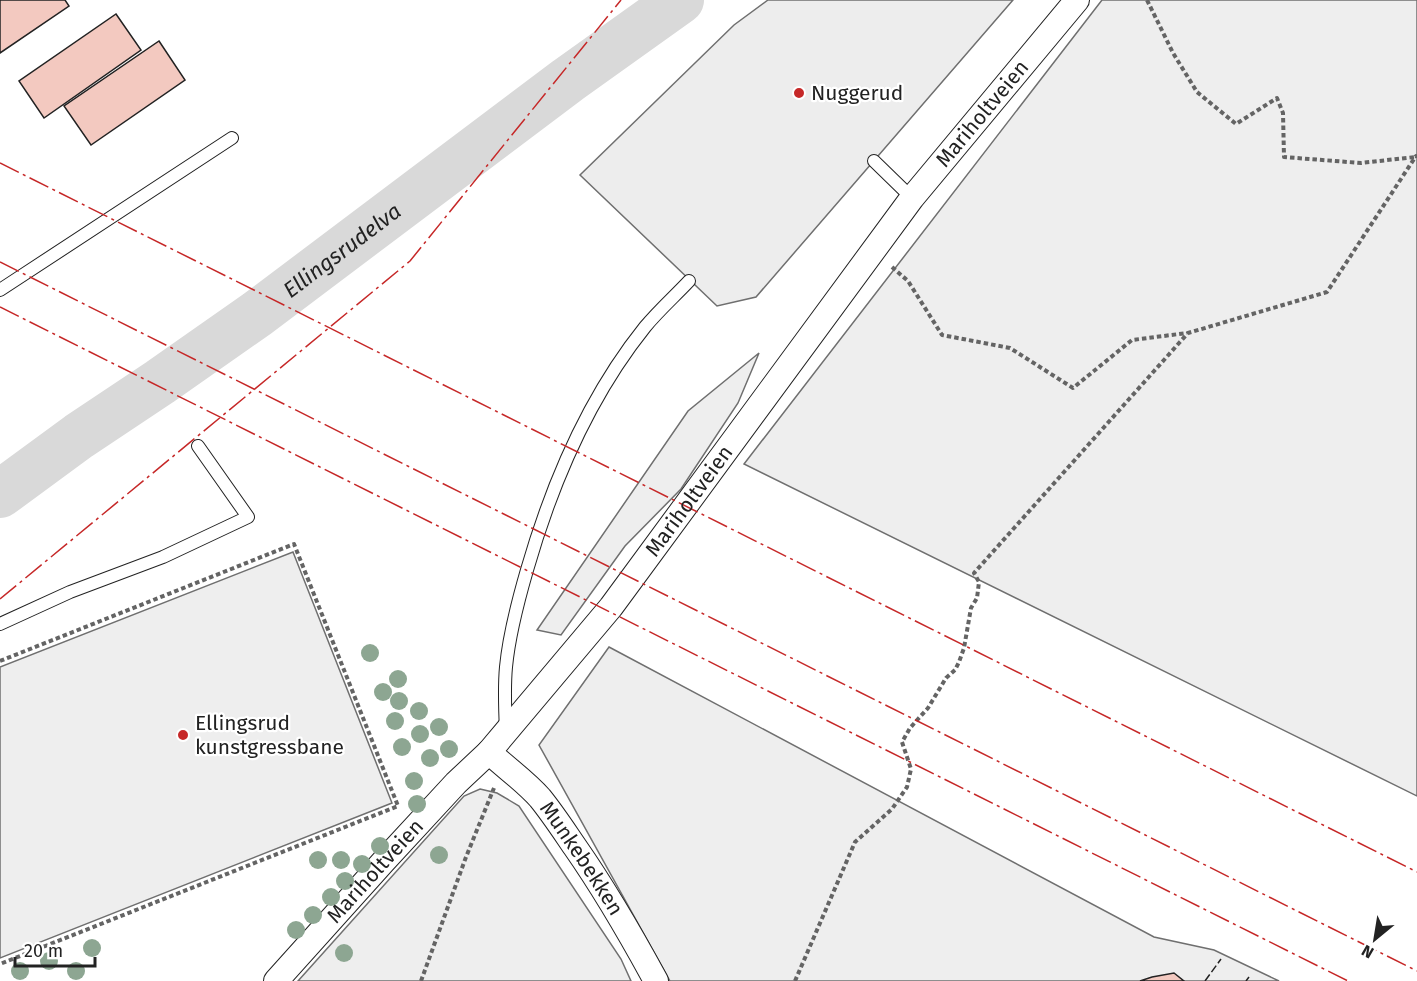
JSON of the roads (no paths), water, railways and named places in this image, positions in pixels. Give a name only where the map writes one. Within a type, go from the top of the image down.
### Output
[{"type":"street","name":"Mariholtveien","points":[[276,981],[456,783],[496,759],[506,732],[611,607],[912,198],[1077,0]]},
{"type":"street","name":"Munkebekken","points":[[496,759],[540,798],[564,831],[600,882],[656,981]]},
{"type":"lane","points":[[0,290],[232,138]]},
{"type":"lane","points":[[874,161],[912,198]]},
{"type":"lane","points":[[506,732],[506,667],[510,640],[539,527],[550,497],[576,437],[606,382],[646,326],[690,281]]},
{"type":"lane","points":[[0,624],[70,592],[163,558],[248,517],[198,446]]},
{"type":"waterway","name":"Ellingsrudelva","points":[[0,494],[79,436],[257,314],[568,80],[680,0]]},
{"type":"place","name":"Nuggerud","points":[[799,93]]},
{"type":"place","name":"Ellingsrud kunstgressbane","points":[[183,735]]}]
